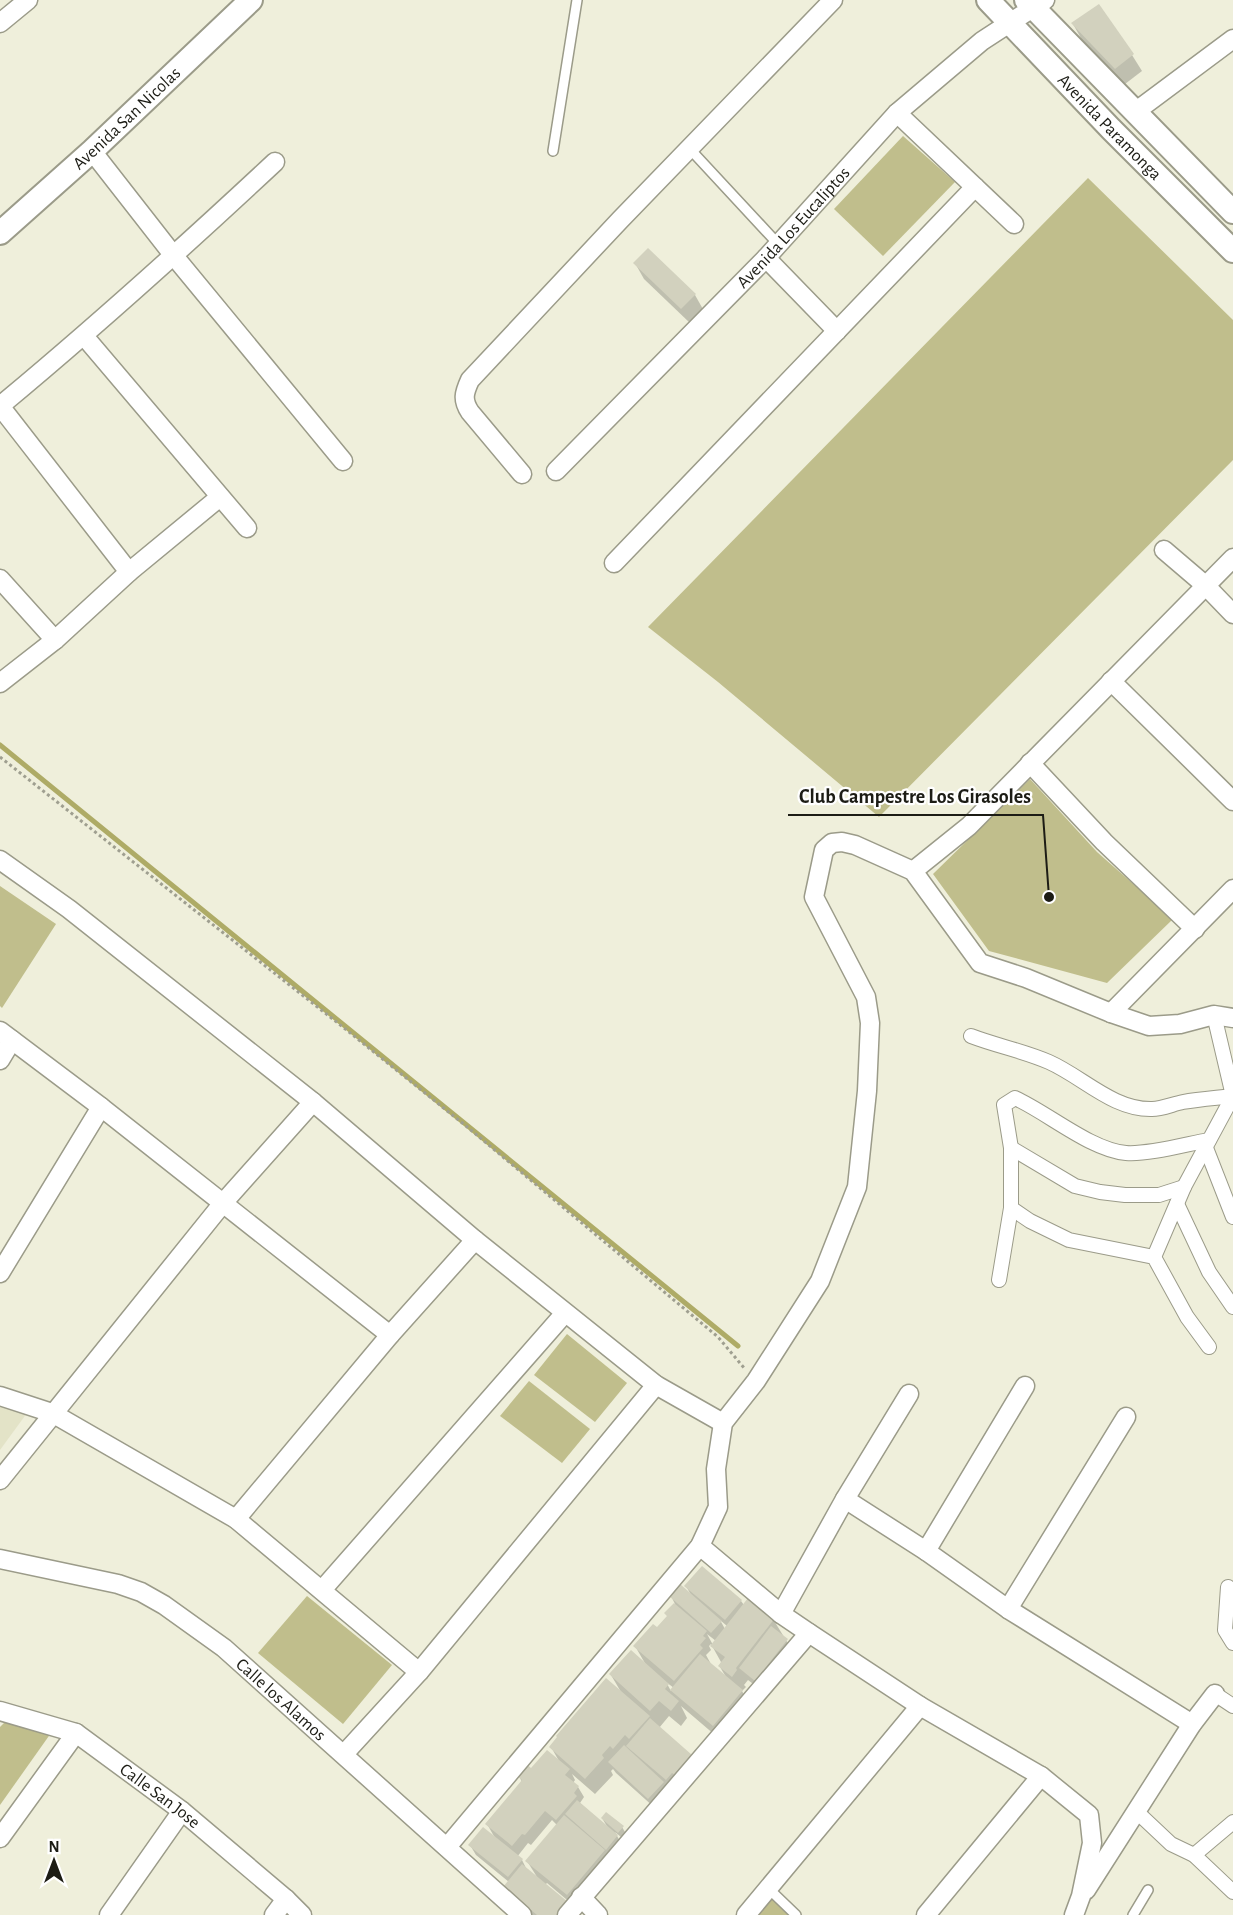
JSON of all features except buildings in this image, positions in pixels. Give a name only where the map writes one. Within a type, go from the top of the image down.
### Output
[{"type":"street","points":[[0,23],[27,0]]},
{"type":"street","name":"Avenida San Nicolas","points":[[0,233],[92,152],[251,0]]},
{"type":"street","points":[[522,474],[464,402],[465,391],[470,380],[832,0]]},
{"type":"street","name":"Avenida Paramonga","points":[[988,0],[1111,129],[1233,251]]},
{"type":"street","name":"Avenida Paramonga","points":[[1035,2],[1135,112],[1233,212]]},
{"type":"street","name":"Avenida Los Eucaliptos","points":[[556,471],[772,251],[897,113],[982,41],[1012,23],[1035,2]]},
{"type":"street","points":[[1135,112],[1233,39]]},
{"type":"street","points":[[897,113],[1014,224]]},
{"type":"street","points":[[92,152],[174,256],[343,461]]},
{"type":"street","points":[[129,572],[0,406],[84,336],[174,256],[274,162]]},
{"type":"street","points":[[614,562],[975,187]]},
{"type":"street","points":[[772,251],[837,331]]},
{"type":"street","points":[[84,336],[247,528]]},
{"type":"street","points":[[0,683],[55,640],[129,572],[220,496]]},
{"type":"street","points":[[1164,550],[1205,585],[1233,614]]},
{"type":"street","points":[[913,871],[969,826],[1233,558]]},
{"type":"street","points":[[0,579],[55,640]]},
{"type":"street","points":[[1111,681],[1233,801]]},
{"type":"street","points":[[1030,763],[1104,842],[1195,929]]},
{"type":"street","points":[[447,1847],[700,1546],[718,1507],[716,1469],[723,1423],[756,1381],[820,1281],[857,1187],[867,1091],[870,1023],[866,997],[814,897],[824,850],[832,843],[855,844],[913,871],[980,963],[1026,978],[1111,1014],[1149,1026],[1180,1024],[1214,1015],[1233,1018]]},
{"type":"street","points":[[0,860],[69,909],[313,1102],[475,1240],[656,1385],[723,1423]]},
{"type":"street","points":[[1111,1014],[1233,889]]},
{"type":"street","points":[[1154,1257],[1184,1188],[1233,1096],[1214,1015]]},
{"type":"street","points":[[0,1060],[6,1036],[101,1107],[390,1335]]},
{"type":"street","points":[[971,1036],[1047,1061],[1067,1070],[1109,1098],[1128,1106],[1152,1109],[1233,1096]]},
{"type":"street","points":[[999,1280],[1011,1208],[1011,1148],[1005,1105],[1015,1098],[1033,1106],[1077,1134],[1114,1151],[1128,1154],[1207,1144]]},
{"type":"street","points":[[0,1480],[223,1203],[313,1102]]},
{"type":"street","points":[[0,1273],[101,1107]]},
{"type":"street","points":[[1207,1144],[1233,1217]]},
{"type":"street","points":[[1011,1148],[1075,1186],[1125,1195],[1159,1196],[1184,1188]]},
{"type":"street","points":[[1177,1204],[1209,1272],[1233,1307]]},
{"type":"street","points":[[1011,1208],[1030,1221],[1069,1240],[1154,1257],[1187,1317],[1209,1347]]},
{"type":"street","points":[[236,1519],[390,1335],[475,1240]]},
{"type":"street","points":[[322,1590],[565,1313]]},
{"type":"street","points":[[344,1754],[419,1672],[656,1385]]},
{"type":"street","points":[[926,1551],[1025,1386]]},
{"type":"street","points":[[782,1614],[845,1499],[909,1394]]},
{"type":"street","points":[[0,1396],[52,1413],[236,1519],[419,1672]]},
{"type":"street","points":[[1008,1609],[1126,1417]]},
{"type":"street","points":[[845,1499],[926,1551],[1008,1609],[1192,1724]]},
{"type":"street","points":[[700,1546],[782,1614],[809,1633],[920,1706],[1041,1776],[1089,1815],[1092,1842],[1082,1896]]},
{"type":"street","name":"Calle los Alamos","points":[[0,1559],[118,1584],[141,1592],[164,1605],[224,1648],[522,1915]]},
{"type":"street","points":[[1228,1587],[1225,1630],[1233,1643]]},
{"type":"street","points":[[567,1915],[580,1897],[809,1633]]},
{"type":"street","points":[[1074,1915],[1082,1896],[1192,1724],[1215,1694],[1233,1706]]},
{"type":"street","points":[[746,1915],[920,1706]]},
{"type":"street","name":"Calle San Jose","points":[[0,1712],[76,1733],[182,1811],[302,1915]]},
{"type":"street","points":[[0,1838],[76,1733]]},
{"type":"street","points":[[926,1915],[1041,1776]]},
{"type":"street","points":[[109,1915],[182,1811]]},
{"type":"street","points":[[1137,1812],[1172,1844],[1194,1855],[1230,1884]]},
{"type":"street","points":[[1194,1855],[1233,1822]]},
{"type":"street","points":[[580,1897],[598,1915]]},
{"type":"street","points":[[274,1915],[286,1899]]},
{"type":"lane","points":[[553,151],[577,0]]},
{"type":"lane","points":[[689,148],[772,251]]},
{"type":"lane","points":[[769,1888],[796,1915]]},
{"type":"lane","points":[[1133,1915],[1148,1890]]},
{"type":"path","points":[[0,757],[339,1023],[466,1126],[718,1337],[756,1381]]},
{"type":"shaded area","points":[[903,136],[955,182],[883,256],[834,209]]},
{"type":"shaded area","points":[[1088,178],[1233,320],[1233,460],[879,817],[718,682],[648,627]]},
{"type":"shaded area","points":[[1030,779],[1097,852],[1173,919],[1107,983],[989,951],[933,874]]},
{"type":"shaded area","points":[[0,886],[56,924],[2,1008],[0,1006]]},
{"type":"shaded area","points":[[567,1334],[627,1383],[595,1422],[534,1375]]},
{"type":"shaded area","points":[[529,1381],[590,1429],[562,1463],[500,1416]]},
{"type":"shaded area","points":[[0,1405],[27,1413],[0,1450]]},
{"type":"shaded area","points":[[307,1596],[392,1665],[343,1724],[258,1653]]},
{"type":"shaded area","points":[[6,1721],[51,1733],[0,1805],[0,1727]]},
{"type":"shaded area","points":[[771,1894],[793,1915],[753,1915]]},
{"type":"waterway","points":[[0,745],[738,1346]]},
{"type":"place","name":"Club Campestre Los Girasoles","points":[[1049,897]]}]
